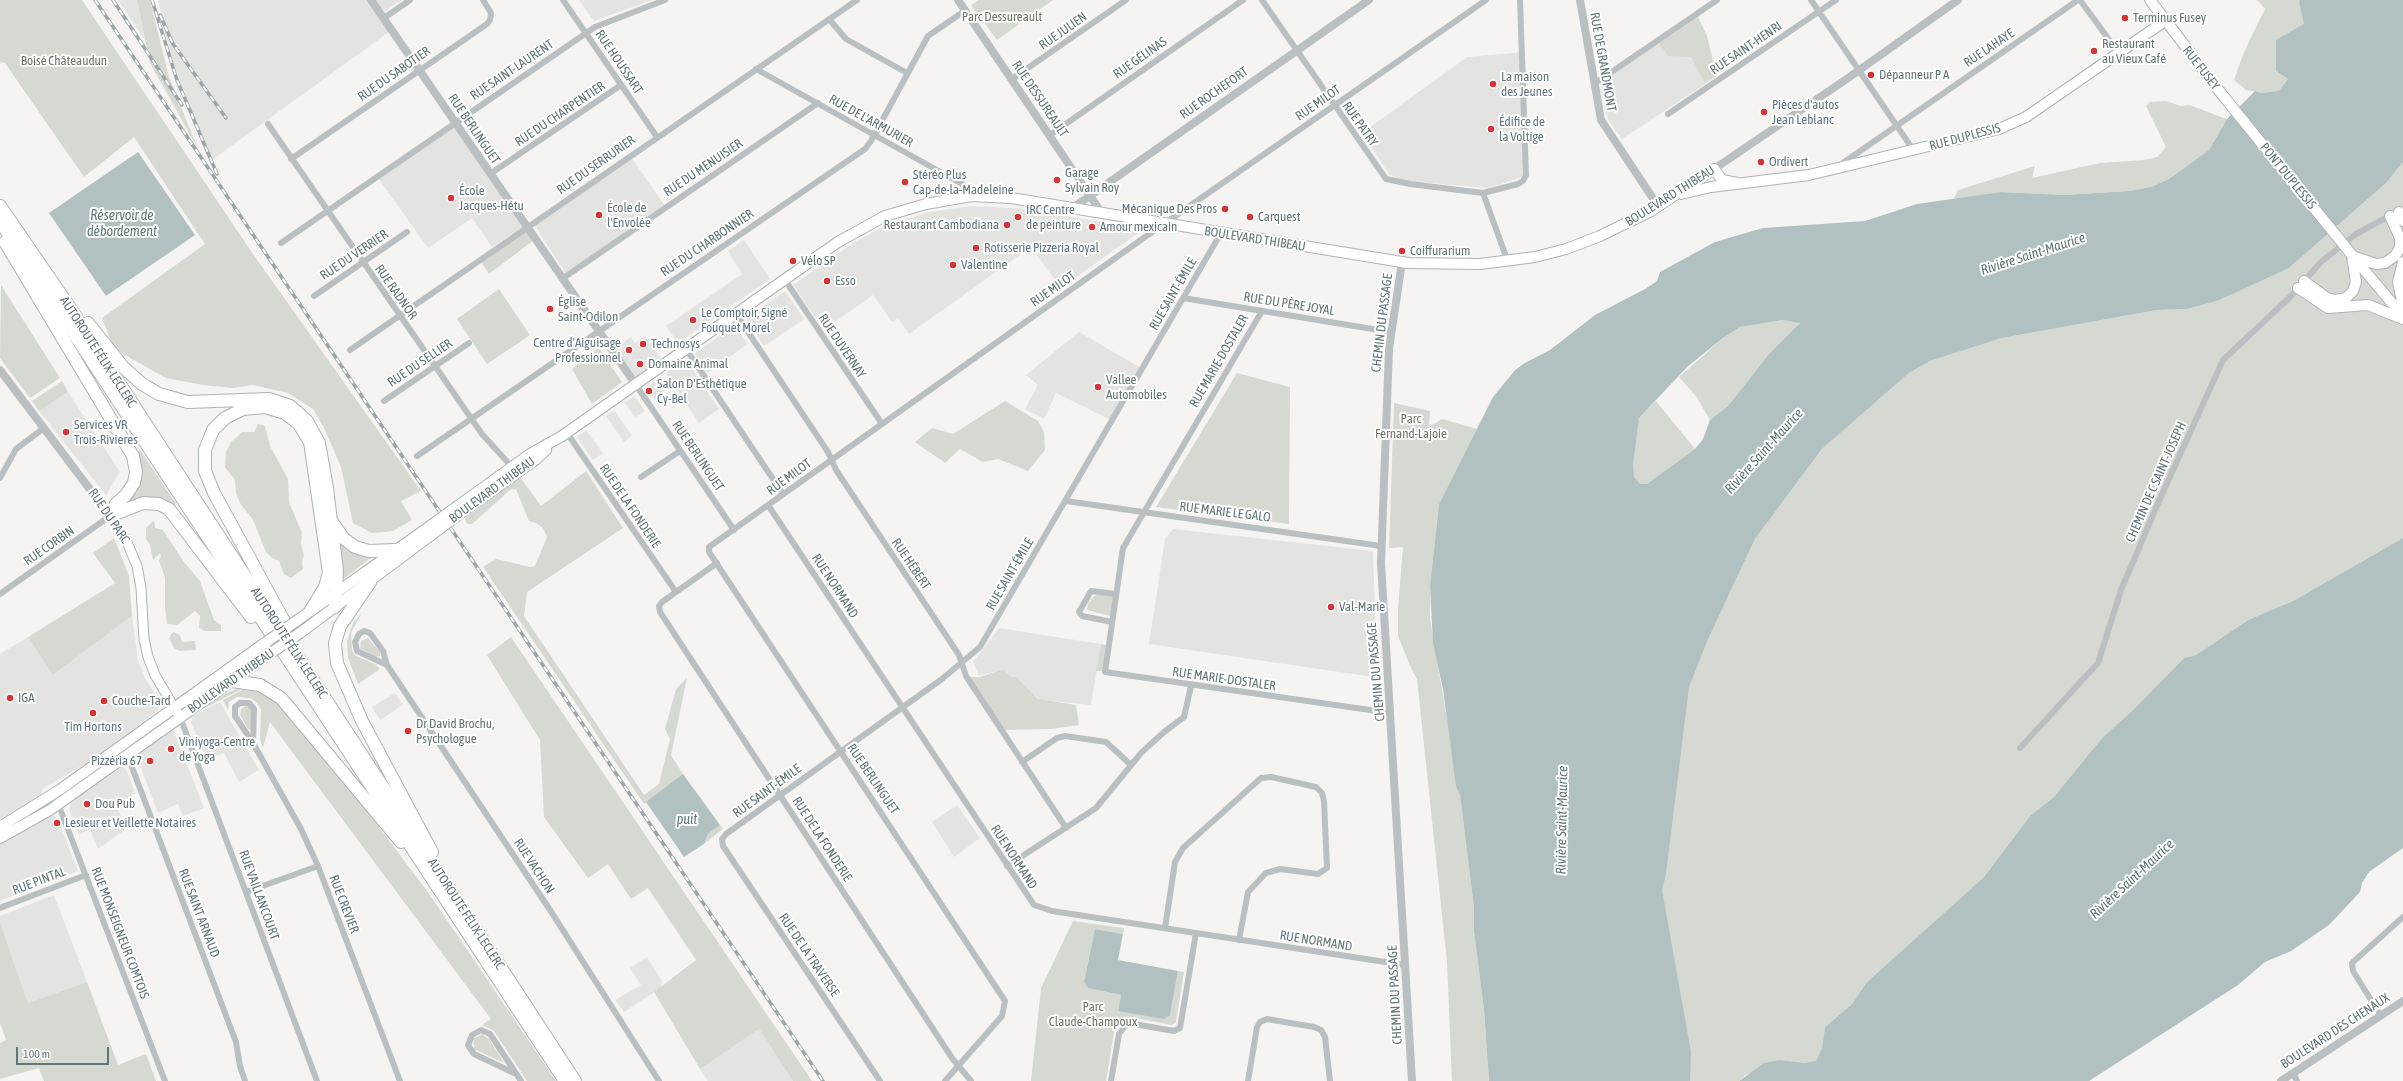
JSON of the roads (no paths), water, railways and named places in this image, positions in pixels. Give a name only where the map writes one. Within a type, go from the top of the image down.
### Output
[{"type":"highway","name":"AUTOROUTE FÉLIX-LECLERC","points":[[0,206],[25,240],[575,1081]]},
{"type":"highway","name":"AUTOROUTE FÉLIX-LECLERC","points":[[0,221],[565,1081]]},
{"type":"highway","points":[[0,234],[133,456],[136,472],[134,483],[126,495],[116,504],[110,516]]},
{"type":"highway","points":[[25,240],[116,359],[134,378],[152,390],[185,402],[266,398],[285,404],[300,414],[312,428],[319,442],[331,519],[337,571],[335,608]]},
{"type":"highway","points":[[311,610],[325,587],[329,573],[310,442],[299,424],[281,411],[260,406],[243,409],[225,418],[211,434],[204,454],[206,475],[328,704]]},
{"type":"highway","points":[[110,516],[145,503],[159,504],[172,512],[305,686]]},
{"type":"highway","points":[[331,519],[342,536],[355,547],[372,551],[395,550]]},
{"type":"highway","points":[[370,582],[359,600],[343,618],[338,629],[335,647],[338,667],[362,721],[416,818],[455,898]]},
{"type":"highway","points":[[232,681],[260,685],[281,698],[432,878]]},
{"type":"main road","name":"RUE FUSEY","points":[[2150,0],[2224,97]]},
{"type":"main road","name":"RUE DUPLESSIS","points":[[1674,196],[1737,183],[1787,179],[1834,170],[1990,132],[2012,124],[2165,21]]},
{"type":"main road","name":"PONT DUPLESSIS","points":[[2224,97],[2403,318]]},
{"type":"main road","name":"RUE DUPLESSIS","points":[[1714,169],[1722,180],[1737,183]]},
{"type":"main road","name":"BOULEVARD THIBEAU","points":[[455,513],[530,454],[551,444],[567,433],[838,242],[878,220],[926,204],[971,196],[1011,198],[1074,207],[1402,262],[1448,265],[1508,262],[1572,246],[1618,228],[1658,206],[1714,169]]},
{"type":"main road","points":[[2301,284],[2328,299],[2346,298],[2353,291],[2356,282],[2352,256],[2376,264],[2386,263],[2395,256],[2400,248],[2399,214]]},
{"type":"main road","points":[[2403,262],[2398,282],[2403,306]]},
{"type":"main road","points":[[2301,284],[2328,308],[2368,305],[2403,318]]},
{"type":"main road","name":"BOULEVARD THIBEAU","points":[[0,827],[56,799],[175,707],[395,550],[435,527],[535,460],[551,444]]},
{"type":"main road","name":"RUE DU PARC","points":[[110,516],[127,542],[137,566],[141,588],[144,639],[148,657],[155,675],[180,717]]},
{"type":"main road","name":"BOULEVARD THIBEAU","points":[[0,838],[56,799],[127,754],[268,656],[370,582],[435,527]]},
{"type":"street","name":"RUE BERLINGUET","points":[[371,0],[734,530]]},
{"type":"street","points":[[384,18],[410,0]]},
{"type":"street","name":"RUE DU SABOTIER","points":[[292,159],[489,22],[491,13],[483,0]]},
{"type":"street","name":"RUE HOUSSART","points":[[563,0],[657,137]]},
{"type":"street","name":"RUE SAINT-LAURENT","points":[[281,243],[585,33],[606,21],[665,0]]},
{"type":"street","name":"RUE DU SERRURIER","points":[[350,350],[856,0]]},
{"type":"street","name":"RUE DESSUREAULT","points":[[958,0],[1101,212]]},
{"type":"street","name":"RUE JULIEN","points":[[1012,79],[1126,0]]},
{"type":"street","name":"RUE GÉLINAS","points":[[1050,135],[1243,0]]},
{"type":"street","name":"RUE PATRY","points":[[1262,0],[1386,179],[1410,184],[1483,193]]},
{"type":"street","name":"RUE ROCHEFORT","points":[[1074,207],[1369,0]]},
{"type":"street","name":"RUE MILOT","points":[[717,564],[709,552],[710,548],[768,505],[1165,223],[1486,0]]},
{"type":"street","points":[[1508,262],[1483,193],[1520,183],[1526,175],[1520,0]]},
{"type":"street","name":"RUE DE GRANDMONT","points":[[1580,0],[1598,108],[1604,127],[1658,206]]},
{"type":"street","points":[[1594,84],[1717,0]]},
{"type":"street","points":[[1811,0],[1914,151]]},
{"type":"street","name":"RUE SAINT-HENRI","points":[[1668,114],[1836,0]]},
{"type":"street","name":"BOULEVARD THIBEAU","points":[[1714,169],[1958,0]]},
{"type":"street","name":"RUE LAHAYE","points":[[1834,170],[1896,125],[2079,0],[2118,52]]},
{"type":"street","name":"RUE DU CHARBONNIER","points":[[417,456],[865,149],[875,135],[929,34],[966,10]]},
{"type":"street","points":[[829,19],[846,38],[907,73]]},
{"type":"street","name":"RUE DE L'ARMURIER","points":[[756,69],[962,184],[969,190],[971,196]]},
{"type":"street","name":"RUE DU CHARPENTIER","points":[[490,174],[621,85]]},
{"type":"street","name":"RUE DU MENUISIER","points":[[562,279],[818,103]]},
{"type":"street","name":"RUE RADNOR","points":[[268,124],[489,443],[512,467]]},
{"type":"street","name":"CHEMIN DE C SAINT-JOSEPH","points":[[2020,748],[2098,663],[2121,590],[2218,369],[2229,353],[2301,284],[2316,267],[2342,244],[2363,229],[2399,214]]},
{"type":"street","name":"RUE DU VERRIER","points":[[314,296],[407,232]]},
{"type":"street","name":"RUE SAINT-ÉMILE","points":[[722,839],[962,663],[983,643],[1222,233]]},
{"type":"street","name":"CHEMIN DU PASSAGE","points":[[1402,262],[1391,332],[1381,546],[1384,649],[1391,713],[1412,1081]]},
{"type":"street","name":"RUE DUVERNAY","points":[[785,280],[882,424]]},
{"type":"street","name":"RUE DU PÈRE JOYAL","points":[[1184,298],[1391,332]]},
{"type":"street","name":"RUE MARIE-DOSTALER","points":[[1262,311],[1123,548],[1106,674],[1391,713]]},
{"type":"street","name":"RUE HÉBERT","points":[[736,314],[828,452],[836,470],[959,655],[966,676],[1066,828]]},
{"type":"street","name":"RUE DU SELLIER","points":[[384,401],[469,343]]},
{"type":"street","points":[[686,349],[784,494]]},
{"type":"street","name":"RUE DU PARC","points":[[0,370],[110,516]]},
{"type":"street","points":[[0,478],[3,466],[17,447],[44,428]]},
{"type":"street","name":"RUE DE LA FONDERIE","points":[[567,433],[676,592],[659,606],[661,614],[958,1066],[971,1081]]},
{"type":"street","points":[[641,477],[680,451]]},
{"type":"street","name":"RUE MARIE LE GALO","points":[[1066,501],[1143,513],[1272,529],[1381,546]]},
{"type":"street","name":"RUE NORMAND","points":[[768,505],[1028,899],[1039,908],[1405,965]]},
{"type":"street","name":"RUE CORBIN","points":[[0,594],[110,516]]},
{"type":"street","name":"RUE BERLINGUET","points":[[717,564],[1004,1000],[1005,1008],[1002,1016],[958,1066]]},
{"type":"street","points":[[676,592],[717,564]]},
{"type":"street","points":[[1112,622],[1082,616],[1079,611],[1091,591],[1116,594]]},
{"type":"street","name":"RUE VACHON","points":[[387,665],[357,651],[355,643],[359,634],[365,631],[372,635],[383,651],[387,665],[552,913],[659,1081]]},
{"type":"street","points":[[1007,866],[1096,808],[1131,765],[1161,734],[1184,717],[1191,686]]},
{"type":"street","name":"RUE CREVIER","points":[[253,743],[254,709],[249,703],[240,703],[235,707],[235,716],[253,743],[301,829],[318,866],[400,1081]]},
{"type":"street","name":"RUE VAILLANCOURT","points":[[180,717],[317,1081]]},
{"type":"street","points":[[1022,762],[1057,738],[1065,736],[1106,742],[1131,765]]},
{"type":"street","name":"RUE SAINT ARNAUD","points":[[127,754],[236,1042],[240,1066],[245,1081]]},
{"type":"street","points":[[1165,928],[1175,862],[1183,848],[1261,778],[1271,777],[1313,786],[1320,791],[1324,799],[1327,868],[1318,874],[1277,869],[1266,873],[1253,886],[1247,895],[1239,940]]},
{"type":"street","name":"RUE MONSEIGNEUR COMTOIS","points":[[56,799],[164,1081]]},
{"type":"street","name":"RUE DE LA TRAVERSE","points":[[722,839],[723,846],[880,1081]]},
{"type":"street","points":[[246,892],[318,866]]},
{"type":"street","name":"RUE PINTAL","points":[[0,908],[86,875]]},
{"type":"street","points":[[2381,1016],[2353,971],[2352,963],[2403,917]]},
{"type":"street","points":[[1111,1081],[1119,1034],[1123,1027],[1134,1024],[1174,1031],[1180,1028],[1196,933]]},
{"type":"street","name":"BOULEVARD DES CHENAUX","points":[[2281,1081],[2403,1002]]},
{"type":"street","points":[[1248,1081],[1256,1030],[1260,1022],[1267,1019],[1314,1027],[1321,1030],[1325,1037],[1330,1081]]},
{"type":"street","points":[[516,1074],[474,1054],[468,1045],[472,1035],[478,1030],[488,1032],[521,1081]]},
{"type":"street","points":[[945,1081],[958,1066]]},
{"type":"street","points":[[2293,1073],[2298,1081]]},
{"type":"water","name":"Rivière Saint-Maurice","points":[[2300,0],[2403,0],[2403,162],[2386,183],[2289,268],[2219,300],[2187,309],[2157,310],[2002,338],[1930,361],[1909,373],[1822,449],[1755,539],[1708,639],[1689,687],[1666,874],[1662,890],[1691,1052],[1690,1081],[1489,1081],[1484,1010],[1474,932],[1474,908],[1460,795],[1456,786],[1443,689],[1433,643],[1430,586],[1439,504],[1493,397],[1515,370],[1525,363],[1550,350],[1595,315],[1645,289],[1657,281],[1660,272],[1715,242],[1763,228],[1865,221],[1917,204],[2001,192],[2065,195],[2129,191],[2151,187],[2169,179],[2209,150],[2227,119],[2255,91],[2262,93],[2279,91],[2288,79],[2276,71],[2276,40],[2304,24],[2299,2]],"holes":[[[1783,320],[1800,323],[1769,354],[1728,406],[1710,420],[1703,439],[1695,449],[1647,484],[1640,484],[1634,477],[1633,465],[1639,418],[1687,367],[1723,338],[1740,327]]]},
{"type":"water","name":"Réservoir de débordement","points":[[138,152],[195,235],[106,296],[49,213]]},
{"type":"water","name":"Rivière Saint-Maurice","points":[[2403,538],[2403,848],[2369,872],[2362,883],[2360,892],[2329,925],[2291,951],[2265,962],[2238,985],[2089,1081],[1739,1081],[1764,1063],[1780,1060],[1805,1063],[1816,1061],[1822,1048],[1825,1027],[1852,1004],[1867,982],[1984,877],[2030,816],[2054,797],[2102,738],[2133,710],[2184,658],[2196,655],[2248,620],[2293,601]]},
{"type":"water","name":"puit","points":[[683,774],[720,825],[708,834],[704,844],[684,857],[646,802]]},
{"type":"water","points":[[1095,929],[1123,934],[1118,960],[1178,971],[1170,1015],[1164,1019],[1118,1011],[1121,995],[1088,988],[1084,982]]},
{"type":"railway","points":[[95,0],[823,1081]]},
{"type":"railway","points":[[113,0],[182,105]]},
{"type":"railway","points":[[152,0],[177,80],[217,174]]},
{"type":"railway","points":[[160,15],[173,44],[226,118]]},
{"type":"place","name":"Terminus Fusey","points":[[2125,18]]},
{"type":"place","name":"Restaurant au Vieux Café","points":[[2094,51]]},
{"type":"place","name":"Dépanneur P A","points":[[1871,75]]},
{"type":"place","name":"La maison des Jeunes","points":[[1493,84]]},
{"type":"place","name":"Pièces d'autos Jean Leblanc","points":[[1764,112]]},
{"type":"place","name":"Édifice de la Voltige","points":[[1491,129]]},
{"type":"place","name":"Ordivert","points":[[1761,162]]},
{"type":"place","name":"Garage Sylvain Roy","points":[[1057,180]]},
{"type":"place","name":"Stéréo Plus Cap-de-la-Madeleine","points":[[905,182]]},
{"type":"place","name":"École Jacques-Hétu","points":[[451,198]]},
{"type":"place","name":"Mécanique Des Pros","points":[[1225,209]]},
{"type":"place","name":"École de l'Envolée","points":[[599,215]]},
{"type":"place","name":"IRC Centre de peinture","points":[[1018,217]]},
{"type":"place","name":"Carquest","points":[[1250,217]]},
{"type":"place","name":"Restaurant Cambodiana","points":[[1007,225]]},
{"type":"place","name":"Amour mexicain","points":[[1092,227]]},
{"type":"place","name":"Rotisserie Pizzeria Royal","points":[[976,248]]},
{"type":"place","name":"Coiffurarium","points":[[1402,251]]},
{"type":"place","name":"Vélo SP","points":[[793,261]]},
{"type":"place","name":"Valentine","points":[[953,265]]},
{"type":"place","name":"Esso","points":[[827,281]]},
{"type":"place","name":"Église Saint-Odilon","points":[[550,309]]},
{"type":"place","name":"Le Comptoir, Signé Fouquet Morel","points":[[693,320]]},
{"type":"place","name":"Technosys","points":[[643,344]]},
{"type":"place","name":"Centre d'Aiguisage Professionnel","points":[[629,350]]},
{"type":"place","name":"Domaine Animal","points":[[640,364]]},
{"type":"place","name":"Vallee Automobiles","points":[[1098,387]]},
{"type":"place","name":"Salon D'Esthétique Cy-Bel","points":[[649,391]]},
{"type":"place","name":"Services VR Trois-Rivieres","points":[[66,432]]},
{"type":"place","name":"Val-Marie","points":[[1331,607]]},
{"type":"place","name":"IGA","points":[[10,698]]},
{"type":"place","name":"Couche-Tard","points":[[104,701]]},
{"type":"place","name":"Tim Hortons","points":[[93,713]]},
{"type":"place","name":"Dr David Brochu, Psychologue","points":[[408,731]]},
{"type":"place","name":"Viniyoga-Centre de Yoga","points":[[171,749]]},
{"type":"place","name":"Pizzéria 67","points":[[150,761]]},
{"type":"place","name":"Dou Pub","points":[[87,804]]},
{"type":"place","name":"Lesieur et Veillette Notaires","points":[[57,823]]},
{"type":"park label","name":"Parc Dessureault","points":[[1002,17]]},
{"type":"park label","name":"Boisé Châteaudun","points":[[64,61]]},
{"type":"park label","name":"Parc Fernand-Lajoie","points":[[1411,426]]},
{"type":"park label","name":"Parc Claude-Champoux","points":[[1093,1014]]}]
